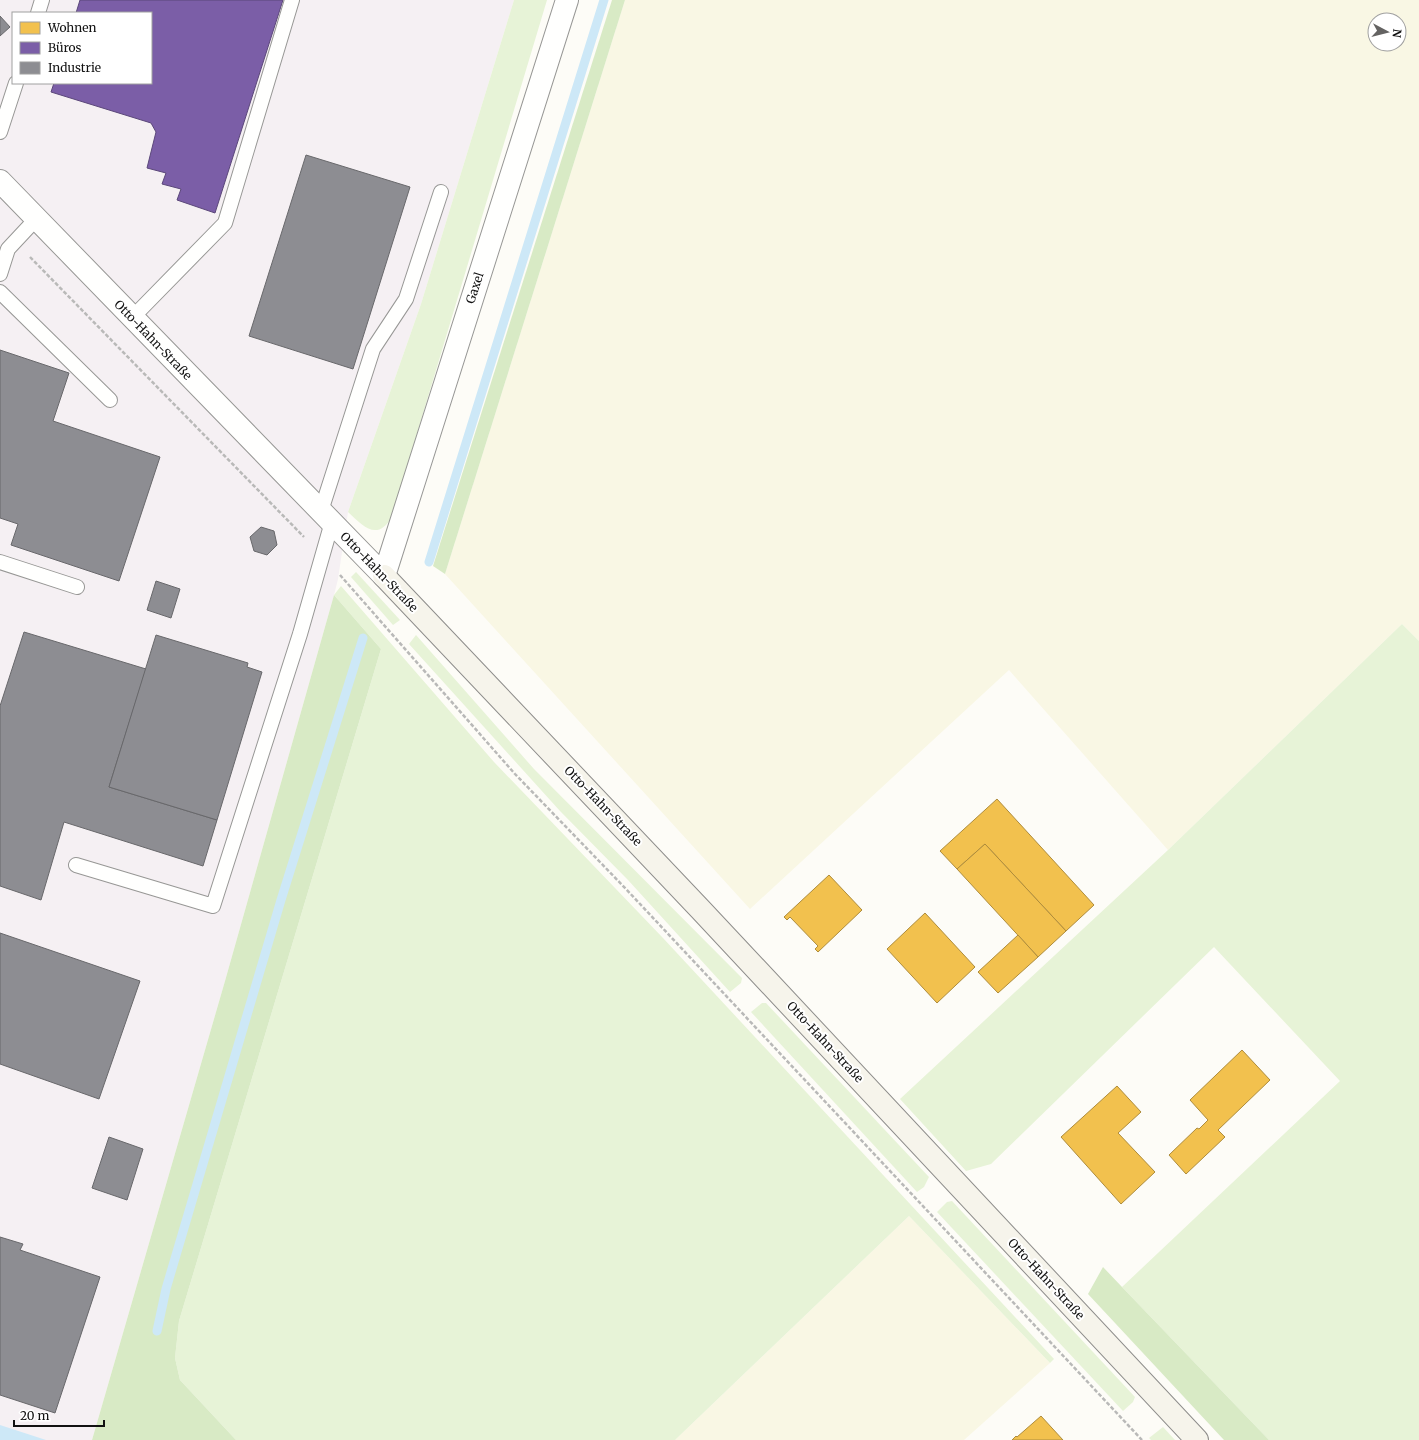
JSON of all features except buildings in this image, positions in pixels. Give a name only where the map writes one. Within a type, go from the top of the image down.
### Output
[{"type":"street","name":"Gaxel","points":[[384,576],[567,0]]},
{"type":"street","name":"Otto-Hahn-Straße","points":[[0,181],[384,576],[701,910],[1197,1440]]},
{"type":"lane","points":[[38,12],[42,0]]},
{"type":"lane","points":[[132,318],[225,223],[292,0]]},
{"type":"lane","points":[[0,132],[16,84]]},
{"type":"lane","points":[[76,865],[213,906],[300,634],[322,556],[326,517],[373,349],[406,299],[441,192]]},
{"type":"lane","points":[[0,274],[8,249],[36,219]]},
{"type":"lane","points":[[0,292],[110,400]]},
{"type":"lane","points":[[0,562],[77,587]]},
{"type":"path","points":[[16,241],[322,556],[515,774],[626,889],[1142,1440]]},
{"type":"shaded area","points":[[0,0],[514,0],[421,304],[348,512],[338,579],[334,595],[225,981],[92,1440],[0,1440]]},
{"type":"shaded area","points":[[625,0],[1419,0],[1419,641],[1402,624],[1168,850],[1009,670],[750,909],[445,574]]},
{"type":"shaded area","points":[[909,1216],[1050,1363],[964,1440],[675,1440]]},
{"type":"green space","points":[[514,0],[547,0],[392,517],[381,529],[370,529],[348,512],[421,304]]},
{"type":"green space","points":[[612,0],[625,0],[445,574],[433,566]]},
{"type":"green space","points":[[356,572],[400,620],[393,625],[351,577]]},
{"type":"green space","points":[[341,586],[494,762],[663,938],[1054,1359],[1050,1363],[909,1216],[675,1440],[236,1440],[180,1380],[175,1358],[179,1321],[381,649],[334,595]]},
{"type":"green space","points":[[334,595],[381,649],[179,1321],[175,1358],[180,1380],[236,1440],[92,1440],[225,981]]},
{"type":"green space","points":[[1402,624],[1419,641],[1419,1440],[1269,1440],[1122,1287],[1340,1081],[1214,947],[991,1164],[966,1171],[900,1099],[1168,850]]},
{"type":"green space","points":[[416,635],[534,769],[742,978],[741,983],[730,992],[628,880],[560,811],[409,644]]},
{"type":"green space","points":[[762,1003],[766,1003],[929,1177],[924,1187],[917,1192],[751,1012]]},
{"type":"green space","points":[[952,1201],[1135,1397],[1133,1402],[1123,1411],[937,1212],[947,1202]]},
{"type":"green space","points":[[1103,1267],[1269,1440],[1224,1440],[1088,1294]]},
{"type":"green space","points":[[1163,1427],[1175,1440],[1151,1440],[1149,1438]]},
{"type":"water","points":[[0,1425],[46,1440],[0,1440]]},
{"type":"waterway","points":[[429,562],[604,0]]},
{"type":"waterway","points":[[157,1331],[166,1289],[281,900],[363,638]]}]
